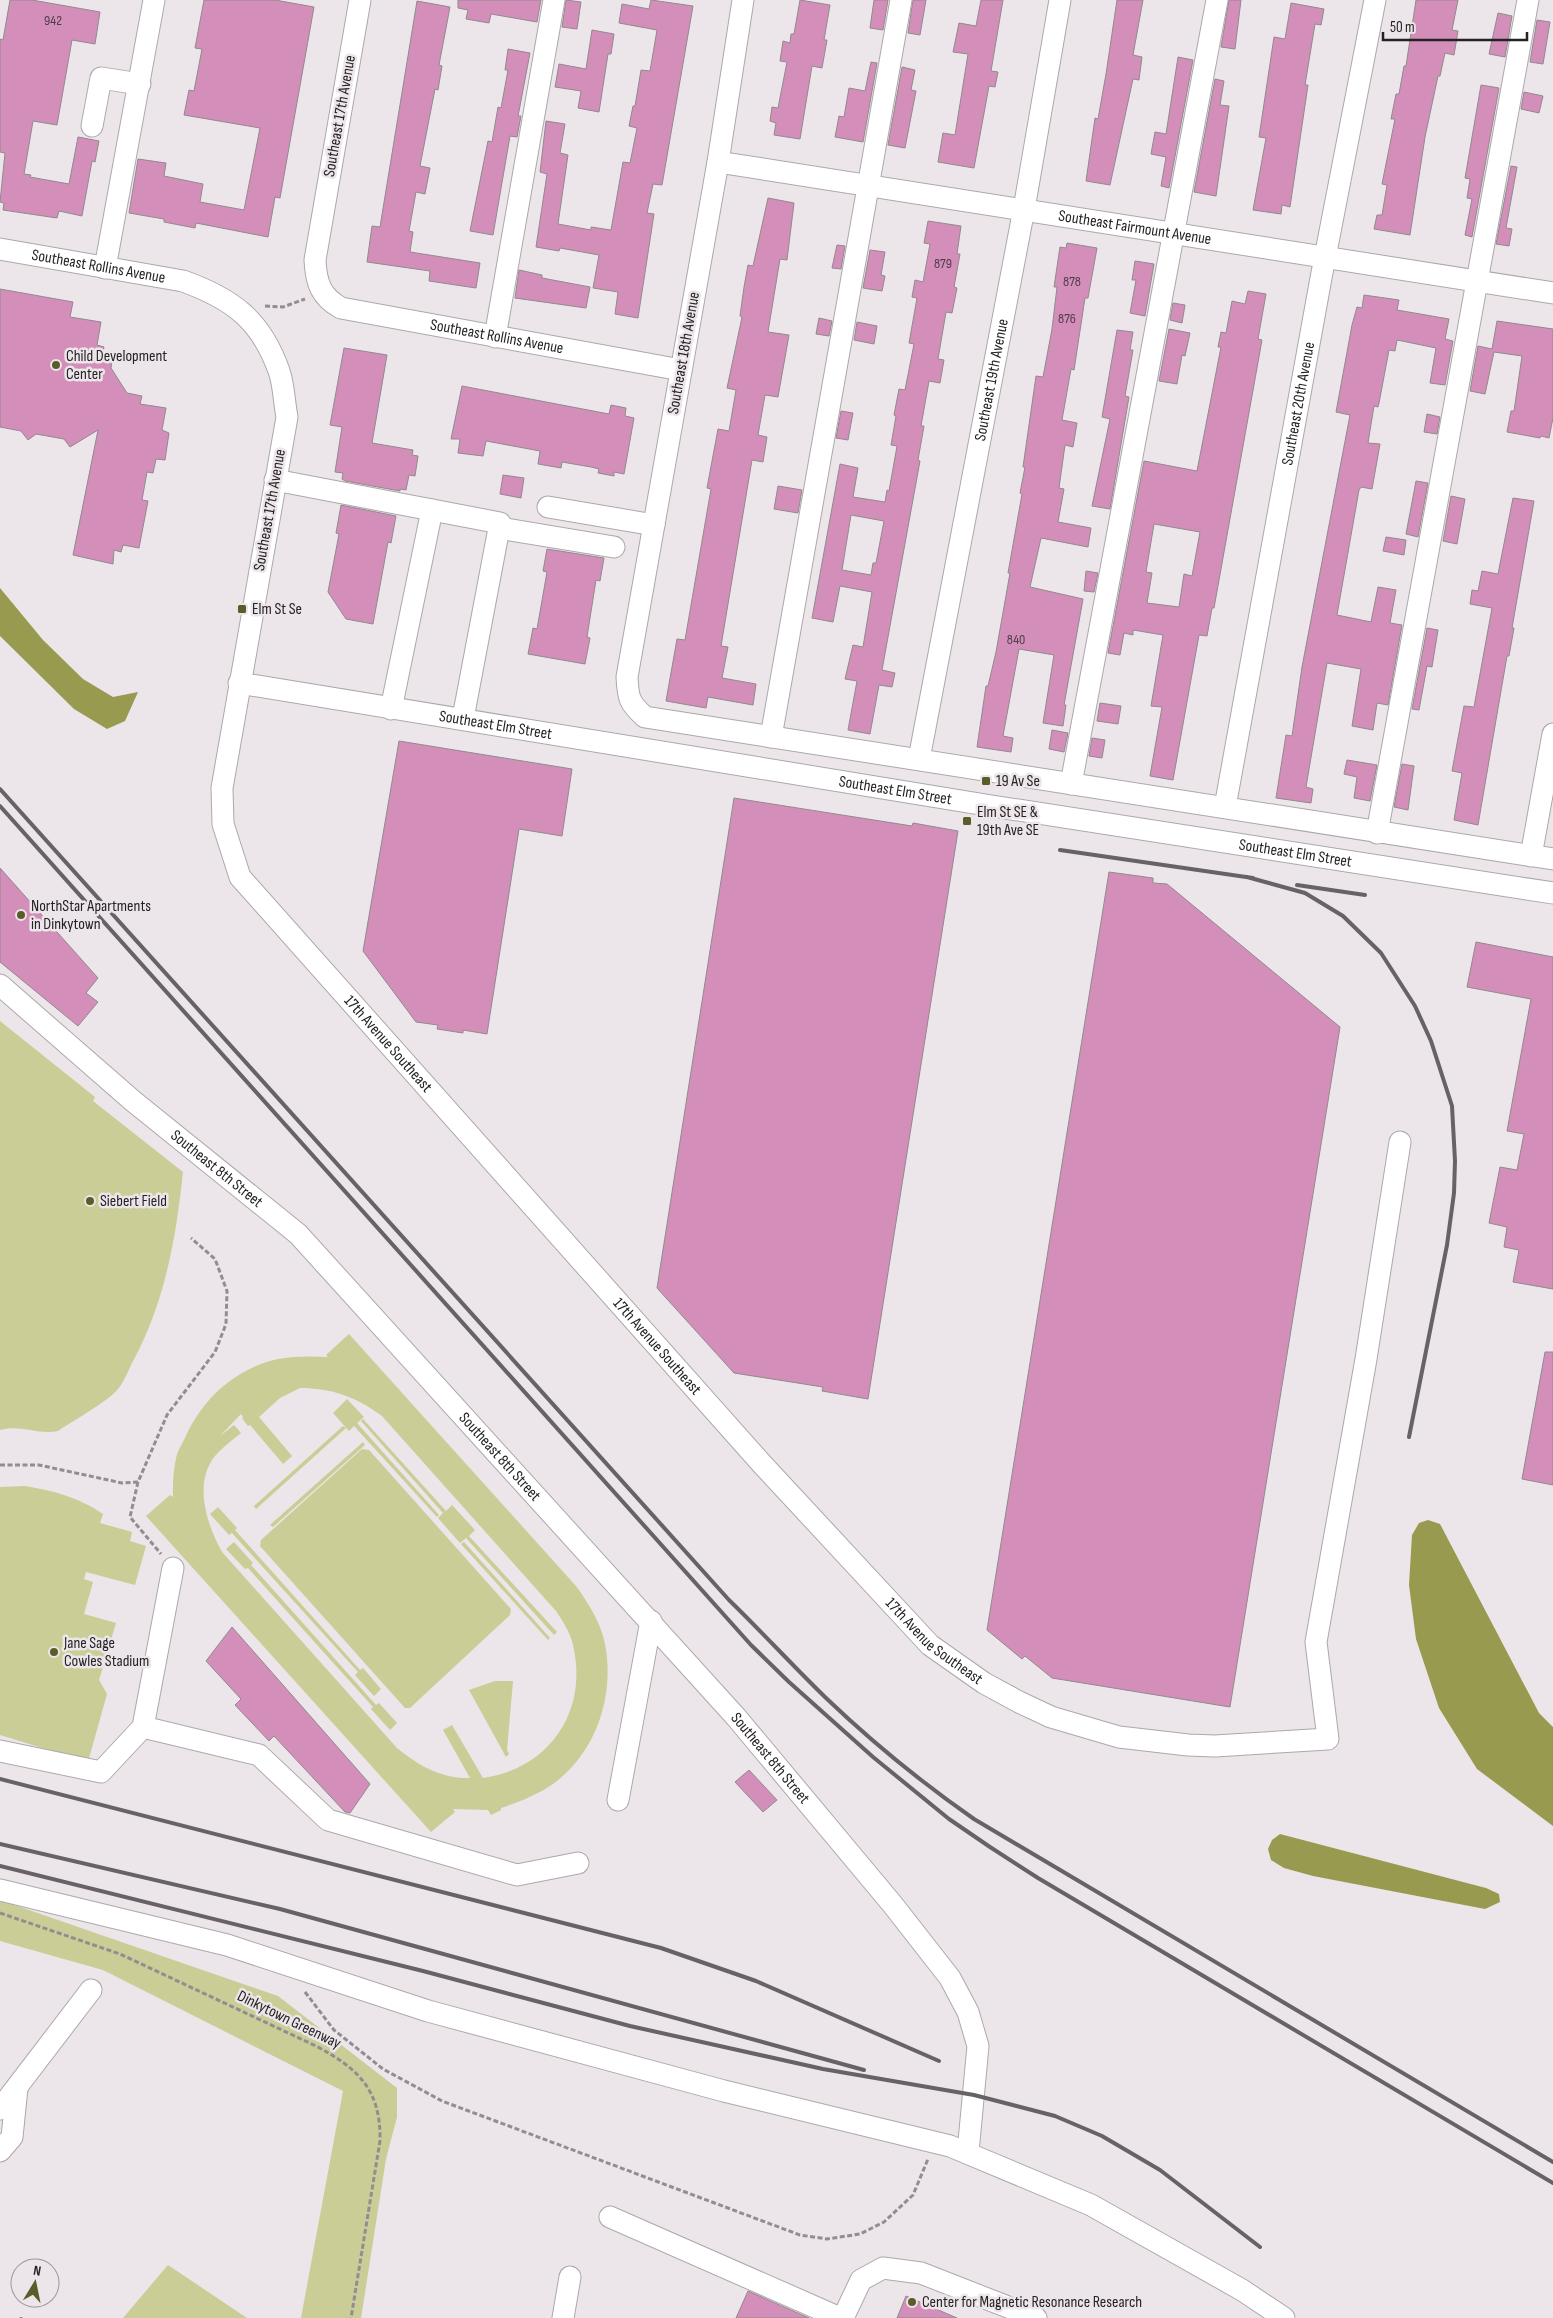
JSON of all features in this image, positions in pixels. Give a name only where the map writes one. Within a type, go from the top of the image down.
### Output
[{"type":"street","points":[[105,268],[154,0]]},
{"type":"street","name":"Southeast 17th Avenue","points":[[320,290],[315,260],[360,0]]},
{"type":"street","points":[[495,336],[554,0]]},
{"type":"street","name":"Southeast 18th Avenue","points":[[632,706],[628,694],[627,677],[718,162],[744,0]]},
{"type":"street","points":[[771,737],[901,0]]},
{"type":"street","name":"Southeast 19th Avenue","points":[[919,759],[1024,210],[1060,0]]},
{"type":"street","points":[[1072,784],[1217,0]]},
{"type":"street","name":"Southeast 20th Avenue","points":[[1225,808],[1325,257],[1375,0]]},
{"type":"street","points":[[1377,833],[1528,0]]},
{"type":"street","points":[[92,126],[101,78],[140,84]]},
{"type":"street","name":"Southeast Fairmount Avenue","points":[[718,162],[1553,293]]},
{"type":"street","name":"Southeast Rollins Avenue","points":[[0,249],[183,281],[212,291],[250,318],[265,340]]},
{"type":"street","name":"Southeast Rollins Avenue","points":[[320,290],[330,302],[341,308],[681,370]]},
{"type":"street","name":"Southeast 17th Avenue","points":[[240,683],[287,417],[280,373],[265,340]]},
{"type":"street","points":[[276,480],[500,523],[463,718]]},
{"type":"street","points":[[548,508],[654,525]]},
{"type":"street","points":[[392,709],[432,510]]},
{"type":"street","points":[[500,528],[614,547]]},
{"type":"street","name":"Southeast Elm Street","points":[[240,683],[392,709],[463,718],[668,754],[1553,893]]},
{"type":"street","name":"17th Avenue Southeast","points":[[240,683],[222,788],[223,824],[240,877],[762,1464],[930,1645],[984,1684],[1051,1717],[1119,1737],[1170,1744],[1215,1746],[1328,1739],[1316,1642],[1366,1359],[1400,1142]]},
{"type":"street","name":"Southeast Elm Street","points":[[632,706],[645,717],[1377,833],[1553,859]]},
{"type":"street","points":[[1531,856],[1553,734]]},
{"type":"street","name":"Southeast 8th Street","points":[[0,985],[133,1101],[298,1234],[651,1621],[736,1717],[893,1905],[950,1978],[968,2012],[978,2046],[968,2152]]},
{"type":"street","points":[[0,1751],[101,1772],[143,1727],[173,1568]]},
{"type":"street","points":[[618,1800],[651,1621]]},
{"type":"street","points":[[143,1727],[259,1755],[328,1820],[517,1875],[578,1863]]},
{"type":"street","points":[[0,1890],[227,1945],[438,2014],[724,2091],[935,2142],[968,2152],[1092,2205],[1242,2290],[1284,2318]]},
{"type":"street","points":[[0,2134],[8,2102],[91,1990]]},
{"type":"street","points":[[0,2151],[12,2138],[8,2102]]},
{"type":"street","points":[[610,2217],[842,2318],[861,2280],[883,2268],[921,2273],[1036,2318]]},
{"type":"street","points":[[563,2318],[570,2276]]},
{"type":"path","points":[[173,1568],[130,1517],[138,1482],[167,1415],[215,1352],[226,1324],[227,1291],[215,1259],[191,1238]]},
{"type":"path","points":[[0,1465],[38,1465],[122,1483],[138,1482]]},
{"type":"path","name":"Dinkytown Greenway","points":[[0,1913],[120,1954],[316,2046],[340,2059],[358,2073],[374,2098],[380,2119],[380,2134],[351,2318]]},
{"type":"path","points":[[283,1964],[334,2030],[383,2069],[442,2101],[800,2235],[827,2239],[860,2234],[884,2222],[913,2195],[935,2142]]},
{"type":"shaded area","points":[[0,588],[43,640],[83,679],[113,697],[138,692],[125,721],[107,729],[74,709],[0,636]]},
{"type":"shaded area","name":"Siebert Field","points":[[0,1021],[95,1097],[93,1101],[183,1172],[177,1221],[161,1294],[153,1317],[124,1380],[114,1394],[99,1405],[58,1431],[51,1432],[14,1428],[0,1430]]},
{"type":"shaded area","points":[[349,1334],[576,1586],[590,1607],[601,1629],[605,1644],[607,1683],[599,1722],[591,1740],[581,1756],[553,1784],[528,1798],[501,1808],[501,1810],[491,1815],[488,1810],[453,1809],[455,1812],[431,1832],[146,1516],[170,1495],[173,1497],[174,1468],[178,1451],[201,1410],[222,1387],[248,1370],[263,1363],[290,1357],[328,1357],[326,1355]],"holes":[[[300,1388],[312,1388],[343,1395],[363,1404],[382,1416],[556,1611],[565,1625],[574,1650],[576,1674],[574,1696],[568,1716],[557,1735],[543,1750],[526,1763],[506,1773],[483,1778],[452,1725],[443,1730],[470,1778],[440,1774],[422,1766],[397,1748],[222,1552],[207,1517],[204,1491],[205,1479],[208,1467],[215,1456],[241,1433],[234,1425],[220,1436],[241,1414],[248,1426],[250,1425],[283,1464],[292,1456],[259,1417],[280,1398]]]},
{"type":"shaded area","points":[[347,1399],[364,1417],[357,1423],[439,1515],[437,1517],[354,1426],[349,1431],[333,1413]]},
{"type":"shaded area","points":[[363,1419],[446,1511],[452,1505],[475,1530],[469,1536],[557,1632],[554,1635],[466,1538],[460,1543],[438,1518],[443,1513],[361,1421]]},
{"type":"shaded area","points":[[343,1426],[346,1428],[256,1509],[254,1506]]},
{"type":"shaded area","points":[[363,1442],[365,1445],[273,1527],[270,1525]]},
{"type":"shaded area","points":[[362,1449],[369,1450],[511,1609],[510,1615],[410,1708],[405,1708],[260,1546],[261,1540]]},
{"type":"shaded area","name":"Jane Sage Cowles Stadium","points":[[25,1486],[56,1493],[84,1503],[103,1514],[100,1523],[132,1532],[130,1541],[146,1546],[135,1585],[86,1572],[84,1579],[93,1582],[84,1614],[116,1623],[99,1680],[107,1694],[88,1762],[0,1735],[0,1487]]},
{"type":"shaded area","points":[[218,1507],[237,1528],[235,1530],[360,1670],[363,1668],[381,1689],[374,1696],[355,1675],[358,1672],[232,1533],[229,1535],[210,1514]]},
{"type":"shaded area","points":[[1428,1520],[1440,1524],[1539,1713],[1553,1727],[1553,1826],[1477,1769],[1439,1708],[1416,1639],[1409,1585],[1412,1535],[1419,1523]]},
{"type":"shaded area","points":[[234,1542],[253,1563],[251,1565],[376,1705],[379,1703],[397,1723],[390,1730],[371,1709],[373,1707],[248,1568],[245,1569],[226,1549]]},
{"type":"shaded area","points":[[464,1542],[550,1638],[548,1640],[461,1544]]},
{"type":"shaded area","points":[[495,1681],[513,1681],[507,1750],[509,1754],[506,1757],[469,1690]]},
{"type":"shaded area","points":[[1280,1834],[1486,1888],[1499,1894],[1500,1902],[1485,1909],[1313,1876],[1284,1868],[1271,1860],[1268,1849],[1272,1840]]},
{"type":"shaded area","points":[[0,1900],[278,1996],[397,2088],[397,2117],[386,2159],[361,2318],[301,2318],[343,2091],[103,1970],[0,1941]]},
{"type":"shaded area","points":[[168,2265],[247,2318],[123,2318]]},
{"type":"building","points":[[10,0],[32,0],[100,12],[95,44],[72,40],[57,125],[33,121],[24,174],[31,175],[30,177],[69,184],[78,137],[99,141],[95,162],[92,161],[82,216],[59,211],[57,218],[3,210],[4,203],[0,202],[5,153],[0,152],[0,39],[3,40]]},
{"type":"building","points":[[204,0],[275,0],[314,7],[280,198],[275,197],[268,237],[196,223],[195,228],[164,222],[164,219],[129,213],[138,159],[166,163],[164,176],[203,184],[200,202],[244,210],[260,128],[184,115],[189,90],[194,91],[202,49],[195,48]]},
{"type":"building","points":[[458,0],[541,0],[537,22],[491,14],[489,23],[466,19],[468,10],[458,8]]},
{"type":"building","points":[[566,0],[581,2],[577,29],[562,27]]},
{"type":"building","points":[[651,0],[693,6],[662,185],[653,184],[647,213],[654,214],[638,318],[615,314],[618,292],[593,288],[599,255],[560,248],[559,251],[536,247],[547,174],[540,172],[546,121],[565,124],[560,153],[568,155],[558,224],[591,230],[591,227],[611,230],[623,162],[630,163],[637,128],[629,126],[633,106],[635,106],[641,70],[650,71],[657,30],[619,23],[622,4],[649,9]]},
{"type":"building","points":[[800,0],[830,5],[824,40],[827,40],[822,68],[812,66],[800,139],[774,135],[776,123],[770,121],[772,107],[778,108],[787,62],[780,61],[783,41],[790,43],[791,34],[794,34]]},
{"type":"building","points":[[874,0],[888,0],[883,30],[870,28]]},
{"type":"building","points":[[913,0],[926,0],[920,35],[908,33]]},
{"type":"building","points":[[981,0],[1003,0],[991,71],[998,72],[995,87],[989,86],[974,168],[938,162],[943,133],[955,135],[968,54],[953,52],[959,23],[976,26]]},
{"type":"building","points":[[1117,0],[1143,0],[1133,55],[1142,57],[1139,80],[1133,79],[1110,185],[1086,181],[1095,118],[1098,119]]},
{"type":"building","points":[[1229,0],[1241,0],[1235,49],[1221,47]]},
{"type":"building","points":[[1416,0],[1458,0],[1452,30],[1458,31],[1454,55],[1445,53],[1440,76],[1438,76],[1425,137],[1410,235],[1374,229],[1377,215],[1382,215],[1387,185],[1382,184],[1395,119],[1391,119],[1396,94],[1399,94],[1404,66],[1406,66]]},
{"type":"building","points":[[417,1],[450,7],[439,65],[442,66],[438,90],[435,89],[420,166],[430,168],[425,194],[416,192],[409,231],[413,232],[410,252],[480,263],[476,288],[429,281],[430,271],[367,262],[372,226],[380,227]]},
{"type":"building","points":[[1291,3],[1324,9],[1321,25],[1315,24],[1305,85],[1308,85],[1290,207],[1282,205],[1281,214],[1253,210],[1266,138],[1259,137],[1274,37],[1285,39]]},
{"type":"building","points":[[1498,13],[1512,16],[1505,57],[1489,54]]},
{"type":"building","points":[[1537,20],[1550,22],[1543,64],[1530,62]]},
{"type":"building","points":[[592,30],[614,34],[611,54],[608,54],[599,112],[578,108],[581,91],[555,87],[559,64],[586,69]]},
{"type":"building","points":[[508,49],[530,53],[518,116],[521,116],[517,137],[510,136],[493,235],[470,231],[488,141],[492,142],[498,107],[501,108],[508,70],[505,70]]},
{"type":"building","points":[[1178,57],[1193,60],[1169,188],[1161,186],[1166,157],[1151,154],[1155,132],[1166,134]]},
{"type":"building","points":[[871,62],[877,63],[863,142],[835,137],[839,116],[844,117],[849,88],[865,91]]},
{"type":"building","points":[[902,67],[915,70],[911,90],[916,91],[905,148],[888,145]]},
{"type":"building","points":[[1215,79],[1224,81],[1220,105],[1229,106],[1216,196],[1194,192]]},
{"type":"building","points":[[1481,85],[1499,88],[1472,237],[1465,235],[1472,199],[1467,198],[1470,179],[1465,178]]},
{"type":"building","points":[[1524,92],[1543,96],[1539,113],[1521,109]]},
{"type":"building","points":[[1511,166],[1517,167],[1506,228],[1512,229],[1509,246],[1496,244]]},
{"type":"building","points":[[768,198],[794,203],[787,260],[780,259],[768,332],[789,335],[778,397],[765,395],[758,435],[767,437],[763,462],[752,460],[721,646],[728,647],[722,678],[756,684],[753,705],[708,697],[706,708],[666,701],[677,639],[685,640],[711,489],[707,488],[718,429],[729,431],[736,390],[727,388],[742,317],[740,316],[748,265],[753,266]]},
{"type":"building","points":[[928,221],[961,226],[957,254],[960,254],[954,287],[957,288],[952,313],[946,312],[938,359],[944,360],[940,383],[929,381],[921,426],[924,426],[918,460],[920,461],[882,670],[895,673],[892,687],[879,685],[870,734],[848,730],[857,681],[845,679],[853,645],[863,647],[872,592],[840,586],[833,622],[812,618],[840,464],[858,468],[853,497],[885,502],[887,490],[889,491],[897,446],[891,445],[896,416],[894,415],[899,389],[905,390],[914,344],[909,343],[917,298],[912,297],[915,280],[923,282],[930,244],[924,243]],"holes":[[[851,515],[884,521],[876,563],[873,563],[871,575],[842,570]]]},
{"type":"building","points":[[1067,243],[1097,248],[1088,298],[1085,298],[1074,370],[1071,369],[1062,420],[1077,423],[1073,447],[1065,445],[1059,488],[1064,489],[1058,522],[1091,528],[1088,547],[1041,538],[1030,587],[1083,599],[1064,705],[1066,705],[1063,726],[1043,723],[1054,655],[1019,649],[1003,736],[1013,738],[1011,752],[977,747],[986,686],[988,686],[996,652],[1010,573],[1008,573],[1022,494],[1020,493],[1025,467],[1023,467],[1036,376],[1043,377],[1052,329],[1057,287],[1054,287],[1060,247],[1066,248]]},
{"type":"building","points":[[837,245],[845,246],[841,269],[832,268]]},
{"type":"building","points":[[870,250],[885,252],[881,275],[885,276],[882,291],[863,288]]},
{"type":"building","points":[[1135,261],[1154,264],[1145,316],[1130,313],[1136,280],[1132,280]]},
{"type":"building","points":[[519,270],[542,275],[542,278],[590,287],[586,308],[515,298]]},
{"type":"building","points":[[0,289],[73,302],[70,317],[101,322],[97,345],[104,347],[101,359],[112,361],[111,368],[127,393],[142,396],[140,404],[166,408],[162,430],[169,433],[165,460],[156,459],[153,473],[147,472],[142,500],[148,501],[139,548],[123,545],[121,552],[114,550],[113,564],[73,555],[98,430],[70,447],[64,439],[36,434],[28,440],[21,431],[0,427]]},
{"type":"building","points":[[1248,291],[1266,294],[1258,339],[1262,340],[1214,608],[1212,608],[1207,636],[1199,635],[1173,780],[1150,776],[1162,707],[1151,706],[1163,635],[1133,630],[1133,635],[1124,633],[1120,655],[1108,653],[1144,461],[1197,471],[1221,347],[1218,347],[1221,332],[1226,333],[1232,301],[1245,304]],"holes":[[[1154,524],[1200,532],[1192,576],[1184,574],[1179,607],[1147,603],[1152,573],[1146,572]]]},
{"type":"building","points":[[1364,295],[1399,300],[1397,310],[1449,319],[1445,339],[1453,341],[1445,385],[1430,383],[1436,348],[1397,340],[1395,351],[1389,350],[1378,407],[1374,406],[1368,443],[1380,444],[1372,489],[1361,487],[1359,490],[1337,615],[1371,622],[1378,587],[1396,590],[1390,623],[1402,625],[1388,705],[1377,703],[1373,730],[1352,726],[1361,669],[1327,663],[1306,787],[1313,789],[1311,803],[1276,798],[1286,735],[1292,736],[1302,667],[1350,415],[1336,412],[1352,325],[1357,307],[1362,308]]},
{"type":"building","points":[[1173,303],[1185,305],[1182,323],[1170,320]]},
{"type":"building","points":[[819,318],[832,321],[829,336],[816,334]]},
{"type":"building","points":[[1497,321],[1553,329],[1553,418],[1549,438],[1507,432],[1511,411],[1514,411],[1522,356],[1494,352],[1485,394],[1470,391],[1478,346],[1492,349]]},
{"type":"building","points":[[857,322],[877,326],[874,344],[854,340]]},
{"type":"building","points":[[1169,329],[1190,333],[1185,356],[1182,355],[1177,384],[1159,381]]},
{"type":"building","points":[[1117,330],[1133,332],[1130,350],[1133,350],[1125,396],[1129,397],[1110,509],[1092,506],[1110,419],[1102,417]]},
{"type":"building","points":[[344,348],[387,355],[372,443],[413,450],[412,455],[418,456],[415,476],[409,475],[406,490],[400,489],[400,491],[345,481],[342,479],[343,473],[335,472],[342,427],[330,425]]},
{"type":"building","points":[[462,386],[609,414],[611,405],[626,408],[625,416],[634,418],[624,474],[614,472],[614,476],[598,473],[599,469],[562,462],[561,468],[538,464],[540,451],[486,441],[483,456],[458,453],[460,439],[451,439]]},
{"type":"building","points":[[841,411],[853,413],[848,440],[836,438]]},
{"type":"building","points":[[1427,414],[1440,417],[1437,434],[1424,432]]},
{"type":"building","points":[[503,475],[524,478],[521,498],[500,494]]},
{"type":"building","points":[[1416,481],[1428,483],[1418,537],[1406,534]]},
{"type":"building","points":[[778,486],[802,490],[798,513],[774,509]]},
{"type":"building","points":[[1451,496],[1465,499],[1457,544],[1443,541]]},
{"type":"building","points":[[1513,498],[1534,501],[1512,628],[1514,628],[1509,656],[1507,656],[1478,825],[1454,820],[1462,773],[1452,771],[1464,706],[1474,707],[1492,608],[1470,604],[1472,590],[1478,591],[1482,571],[1498,574]]},
{"type":"building","points":[[341,505],[396,516],[391,543],[388,542],[373,624],[346,619],[328,592],[339,534],[336,533]]},
{"type":"building","points":[[1386,537],[1406,540],[1404,555],[1383,551]]},
{"type":"building","points":[[547,549],[604,558],[600,581],[596,580],[587,637],[590,638],[585,664],[528,654],[533,628],[537,629],[547,572],[543,571]]},
{"type":"building","points":[[1086,571],[1098,573],[1094,592],[1084,591]]},
{"type":"building","points":[[1427,628],[1438,630],[1432,667],[1427,666],[1419,710],[1412,709]]},
{"type":"building","points":[[1100,703],[1121,706],[1118,724],[1097,721]]},
{"type":"building","points":[[1052,730],[1068,733],[1064,752],[1049,749]]},
{"type":"building","points":[[1092,738],[1105,740],[1102,758],[1089,756]]},
{"type":"building","points":[[399,741],[572,769],[562,836],[519,829],[487,1034],[463,1030],[463,1033],[437,1029],[438,1025],[416,1022],[363,951]]},
{"type":"building","points":[[1347,760],[1377,765],[1370,801],[1354,798],[1357,777],[1344,774]]},
{"type":"building","points":[[1402,764],[1414,766],[1408,810],[1394,807]]},
{"type":"building","points":[[734,798],[912,826],[913,823],[958,831],[868,1399],[822,1391],[823,1387],[734,1373],[657,1288]]},
{"type":"building","name":"NorthStar Apartments in Dinkytown","points":[[0,868],[98,978],[86,993],[98,1002],[78,1026],[0,962]]},
{"type":"building","points":[[1109,872],[1153,878],[1153,883],[1167,884],[1340,1027],[1230,1707],[1052,1678],[1025,1656],[1022,1659],[987,1630]]},
{"type":"building","points":[[1476,942],[1553,957],[1553,1289],[1513,1282],[1519,1250],[1504,1247],[1507,1227],[1489,1223],[1500,1167],[1517,1170],[1524,1134],[1507,1131],[1531,999],[1467,987]]},
{"type":"building","points":[[1545,1352],[1553,1352],[1553,1485],[1522,1479]]},
{"type":"building","points":[[232,1627],[370,1784],[350,1813],[345,1812],[274,1736],[269,1741],[235,1705],[241,1699],[206,1661]]},
{"type":"building","points":[[749,1770],[777,1800],[763,1812],[735,1782]]},
{"type":"building","points":[[748,2291],[809,2318],[736,2318]]},
{"type":"building","name":"Center for Magnetic Resonance Research","points":[[906,2296],[957,2318],[897,2318]]},
{"type":"railway","points":[[0,789],[729,1600],[814,1686],[879,1746],[935,1791],[974,1819],[1553,2162]]},
{"type":"railway","points":[[0,806],[751,1645],[789,1682],[873,1757],[949,1819],[1038,1878],[1553,2183]]},
{"type":"railway","points":[[1060,850],[1253,878]]},
{"type":"railway","points":[[1247,877],[1305,893],[1343,916],[1381,953],[1415,1006],[1431,1041],[1452,1106],[1455,1161],[1454,1193],[1447,1245],[1409,1437]]},
{"type":"railway","points":[[1297,885],[1365,895]]},
{"type":"railway","points":[[0,1779],[661,1948],[756,1981],[939,2061]]},
{"type":"railway","points":[[0,1844],[280,1909],[864,2070]]},
{"type":"railway","points":[[0,1866],[423,1971],[630,2026],[823,2069],[974,2095],[1055,2116],[1102,2136],[1160,2170],[1260,2247]]},
{"type":"place","name":"Child Development Center","points":[[56,365]]},
{"type":"place","name":"Elm St Se","points":[[242,609]]},
{"type":"place","name":"19 Av Se","points":[[986,781]]},
{"type":"place","name":"Elm St SE & 19th Ave SE","points":[[967,821]]},
{"type":"place","name":"NorthStar Apartments in Dinkytown","points":[[21,915]]},
{"type":"place","name":"Siebert Field","points":[[90,1201]]},
{"type":"place","name":"Jane Sage Cowles Stadium","points":[[54,1652]]},
{"type":"place","name":"Center for Magnetic Resonance Research","points":[[912,2302]]}]
